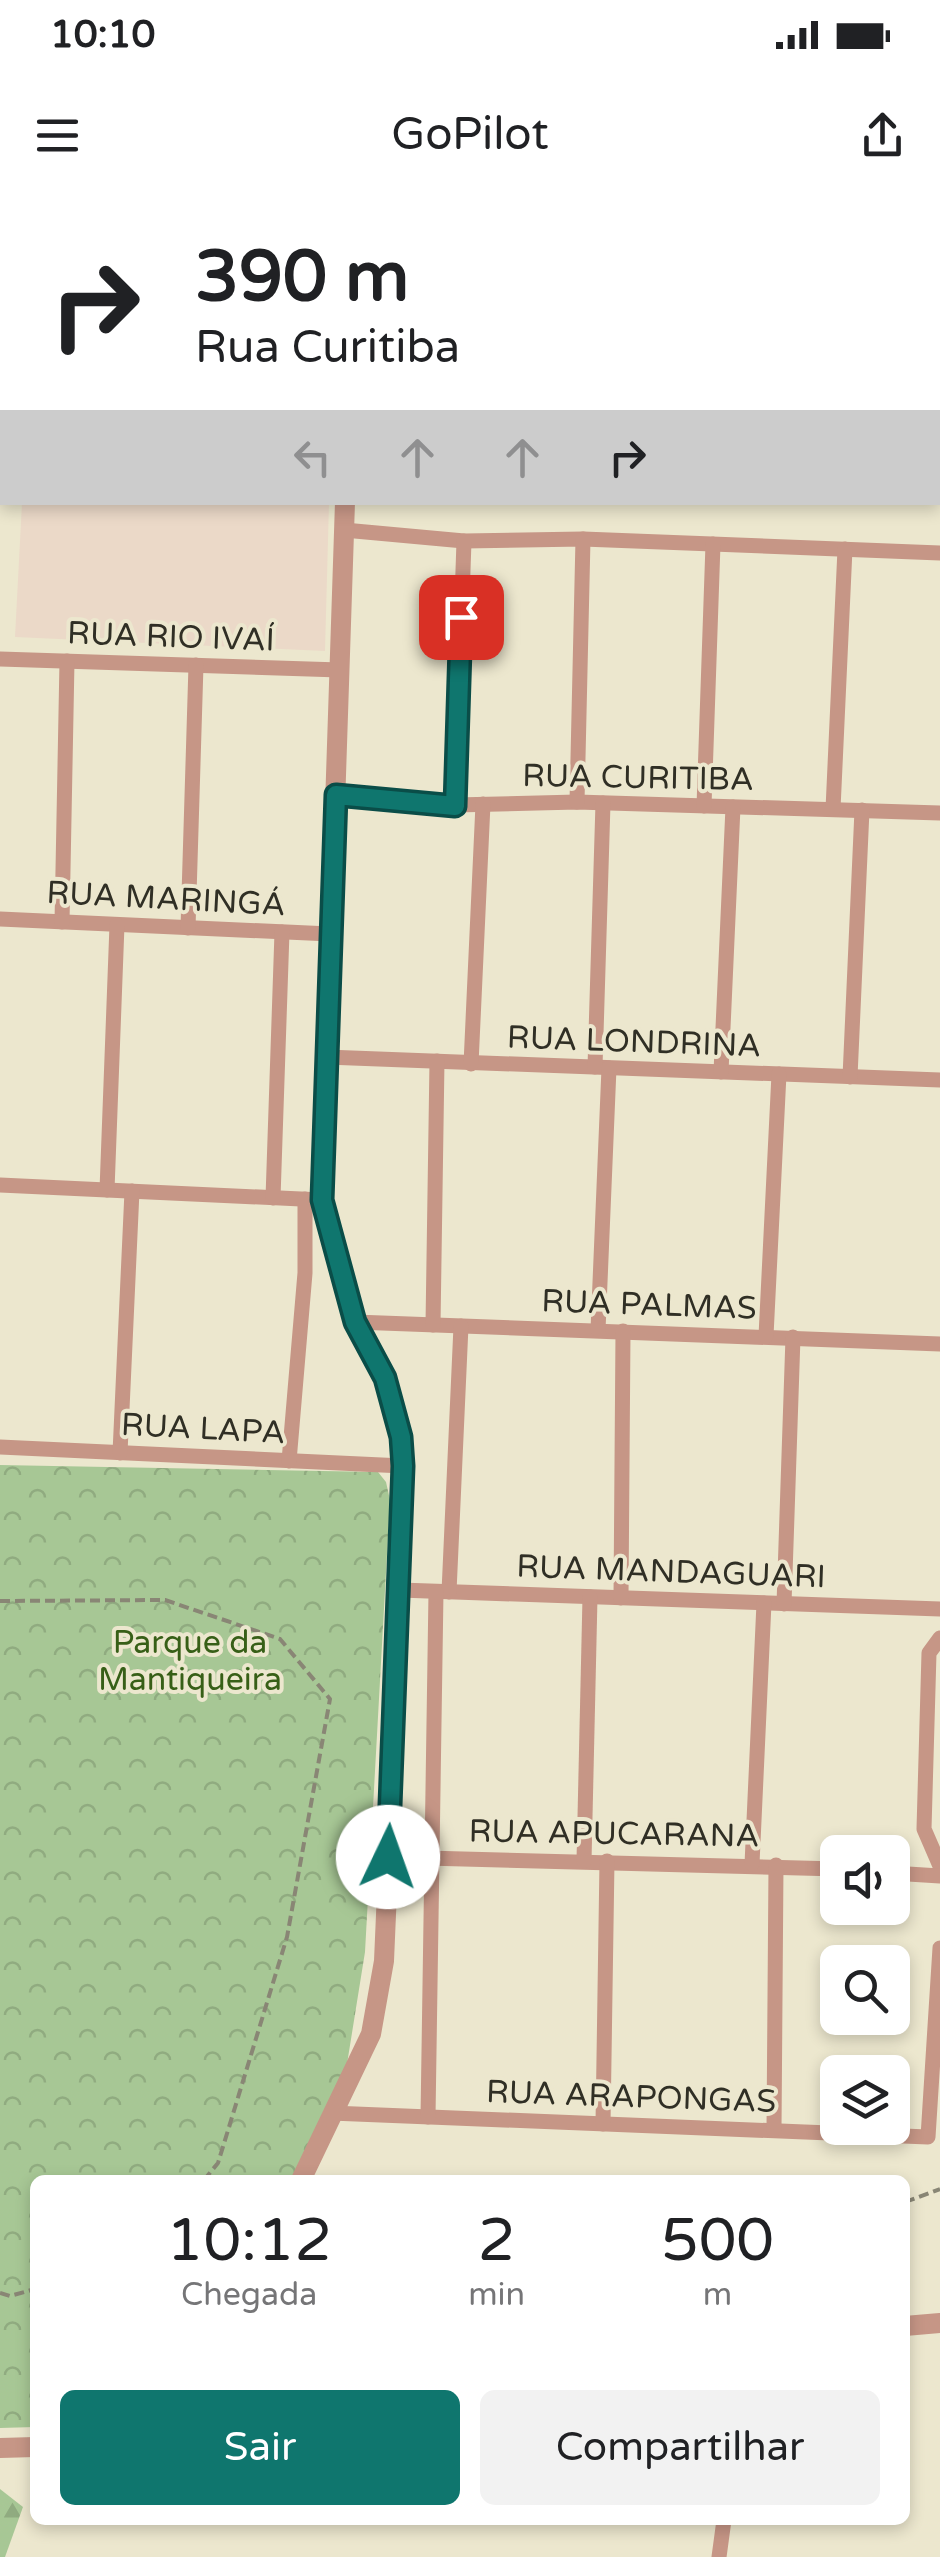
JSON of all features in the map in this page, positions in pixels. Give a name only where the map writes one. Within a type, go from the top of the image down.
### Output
[{"type":"street","points":[[289,1461],[326,1057],[346,505]]},
{"type":"street","points":[[344,530],[464,541],[583,539],[940,553]]},
{"type":"street","points":[[577,802],[583,539]]},
{"type":"street","points":[[455,806],[464,541]]},
{"type":"street","points":[[704,806],[713,544]]},
{"type":"street","points":[[833,810],[845,549]]},
{"type":"street","name":"RUA RIO IVAÍ","points":[[0,659],[340,670]]},
{"type":"street","points":[[62,922],[68,661]]},
{"type":"street","points":[[188,928],[196,665]]},
{"type":"street","name":"RUA CURITIBA","points":[[336,795],[455,806],[577,802],[940,812]]},
{"type":"street","points":[[598,1330],[603,803]]},
{"type":"street","points":[[471,1064],[483,804]]},
{"type":"street","points":[[721,1072],[733,806]]},
{"type":"street","points":[[850,1077],[862,810]]},
{"type":"street","name":"RUA MARINGÁ","points":[[0,919],[330,934]]},
{"type":"street","points":[[107,1190],[117,925]]},
{"type":"street","points":[[272,1198],[282,932]]},
{"type":"street","name":"RUA LONDRINA","points":[[326,1057],[940,1080]]},
{"type":"street","points":[[433,1325],[437,1061]]},
{"type":"street","points":[[766,1336],[778,1074]]},
{"type":"street","points":[[0,1185],[313,1200]]},
{"type":"street","points":[[120,1453],[132,1191]]},
{"type":"street","points":[[303,2175],[371,2034],[384,1961],[403,1466],[401,1437],[385,1378],[355,1322],[313,1200]]},
{"type":"street","name":"RUA PALMAS","points":[[355,1322],[940,1344]]},
{"type":"street","points":[[428,2117],[443,1592],[461,1326]]},
{"type":"street","points":[[621,1598],[623,1331]]},
{"type":"street","points":[[784,1604],[793,1337]]},
{"type":"street","name":"RUA LAPA","points":[[0,1447],[403,1466]]},
{"type":"street","name":"RUA MANDAGUARI","points":[[400,1590],[940,1609]]},
{"type":"street","points":[[584,1860],[590,1597]]},
{"type":"street","points":[[752,1864],[764,1603]]},
{"type":"street","points":[[940,1638],[930,1653],[924,1829],[940,1866]]},
{"type":"street","name":"RUA APUCARANA","points":[[388,1857],[820,1868]]},
{"type":"street","points":[[603,2124],[607,1861]]},
{"type":"street","points":[[774,2130],[776,1865]]},
{"type":"street","points":[[910,1874],[940,1876]]},
{"type":"street","name":"RUA ARAPONGAS","points":[[331,2113],[928,2136],[940,1948]]},
{"type":"street","points":[[910,2326],[940,2323]]},
{"type":"street","points":[[0,2448],[30,2446]]},
{"type":"street","points":[[719,2557],[723,2525]]},
{"type":"path","points":[[0,1600],[165,1600],[280,1639],[330,1699],[287,1937],[218,2163],[208,2175]]},
{"type":"path","points":[[910,2200],[940,2190]]},
{"type":"path","points":[[0,2293],[10,2296],[30,2290]]},
{"type":"shaded area","points":[[22,505],[329,505],[325,651],[15,637]]},
{"type":"green space","name":"Parque da Mantiqueira","points":[[0,1465],[378,1472],[386,1482],[390,1500],[365,1952],[347,2064],[294,2175],[30,2175],[30,2427],[0,2428]]},
{"type":"green space","points":[[0,2489],[23,2507],[5,2557],[0,2557]]},
{"type":"route","points":[[388,1857],[403,1466],[401,1437],[385,1378],[355,1322],[322,1200],[336,795],[455,806],[461,617]]}]
